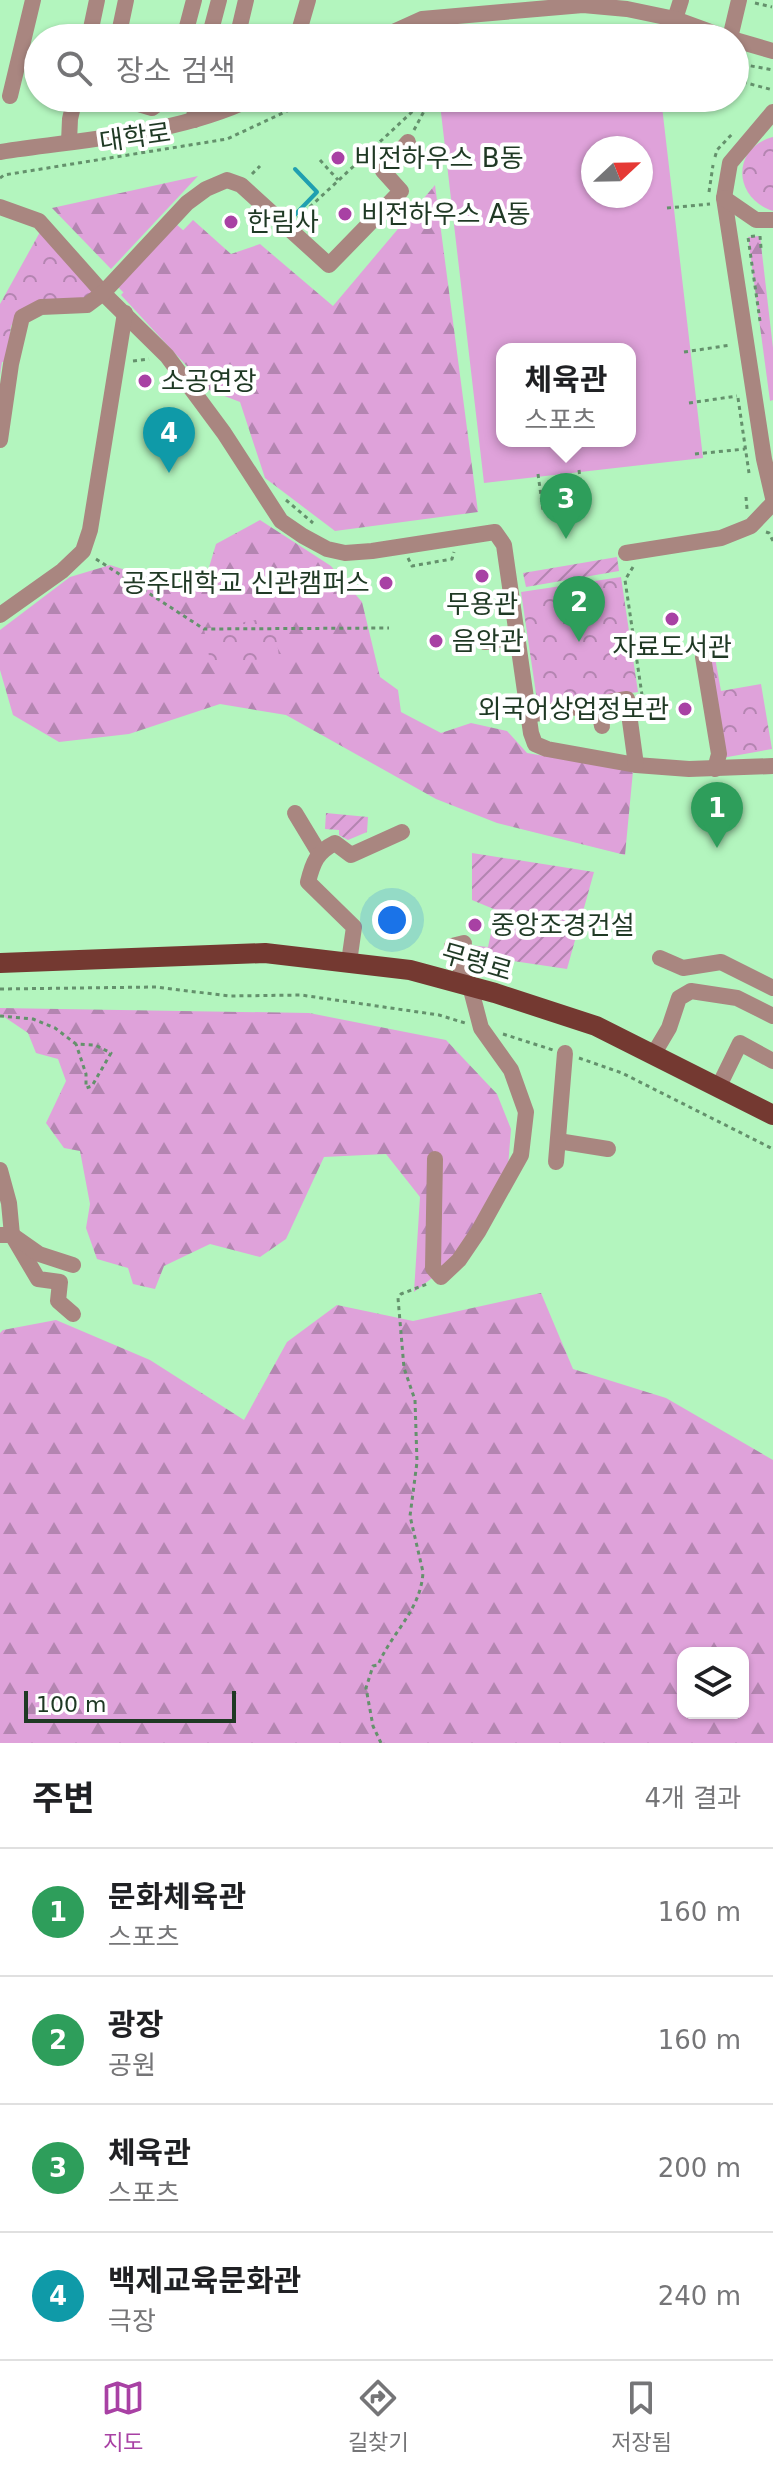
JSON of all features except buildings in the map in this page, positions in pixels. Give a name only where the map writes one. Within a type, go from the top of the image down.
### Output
[{"type":"main road","name":"무령로","points":[[0,963],[265,953],[410,970],[596,1026],[773,1115]]},
{"type":"street","points":[[27,24],[33,0]]},
{"type":"street","points":[[92,24],[97,0]]},
{"type":"street","points":[[121,24],[126,0]]},
{"type":"street","points":[[188,24],[194,0]]},
{"type":"street","points":[[213,24],[219,0]]},
{"type":"street","points":[[240,24],[246,0]]},
{"type":"street","points":[[301,24],[308,0]]},
{"type":"street","points":[[675,19],[681,0]]},
{"type":"street","points":[[737,24],[745,1]]},
{"type":"street","points":[[411,24],[422,19],[567,6],[627,9],[689,24]]},
{"type":"street","points":[[10,96],[24,38]]},
{"type":"street","points":[[749,44],[773,51]]},
{"type":"street","points":[[69,142],[72,112]]},
{"type":"street","points":[[194,120],[195,112]]},
{"type":"street","points":[[0,152],[194,120],[222,112]]},
{"type":"street","points":[[630,558],[721,538],[751,526],[773,500],[768,459],[717,201],[730,163],[773,112]]},
{"type":"street","points":[[0,440],[11,364],[22,317],[41,307],[87,305],[103,293],[187,203],[206,189],[227,180],[241,185],[329,265],[401,191],[383,171],[408,142]]},
{"type":"street","points":[[717,201],[756,220],[773,220]]},
{"type":"street","points":[[0,221],[0,206],[39,221],[103,293],[167,356],[224,433],[281,521],[303,536],[327,549],[345,553],[495,532],[504,545],[528,715],[535,744],[547,749],[636,765],[689,769],[773,766]]},
{"type":"street","points":[[0,615],[62,571],[83,551],[90,530],[125,313]]},
{"type":"street","points":[[485,642],[517,637]]},
{"type":"street","points":[[703,657],[719,754],[715,769]]},
{"type":"street","points":[[528,715],[571,714],[598,704],[627,699],[636,765]]},
{"type":"street","points":[[598,704],[602,726]]},
{"type":"street","points":[[295,813],[318,851]]},
{"type":"street","points":[[349,962],[354,927],[308,882],[318,851],[335,843],[351,855],[402,832]]},
{"type":"street","points":[[435,1159],[433,1268],[441,1277],[465,1251],[521,1155],[526,1112],[511,1070],[481,1028],[452,946],[464,943]]},
{"type":"street","points":[[660,958],[683,968],[721,962],[773,988]]},
{"type":"street","points":[[653,1055],[684,993],[691,991],[737,998],[773,1016]]},
{"type":"street","points":[[718,1088],[740,1043],[773,1061]]},
{"type":"street","points":[[556,1162],[565,1053]]},
{"type":"street","points":[[558,1141],[608,1149]]},
{"type":"street","points":[[0,1170],[9,1203],[6,1235],[38,1279],[60,1282],[58,1301],[73,1314]]},
{"type":"street","points":[[6,1235],[39,1254],[73,1265]]},
{"type":"path","points":[[745,1],[772,7]]},
{"type":"path","points":[[749,66],[773,70]]},
{"type":"path","points":[[749,84],[773,90]]},
{"type":"path","name":"대학로","points":[[0,178],[227,139],[285,112]]},
{"type":"path","points":[[291,225],[413,112]]},
{"type":"path","points":[[408,142],[422,112]]},
{"type":"path","points":[[320,160],[338,180]]},
{"type":"path","points":[[245,181],[260,166]]},
{"type":"path","points":[[667,208],[717,201]]},
{"type":"path","points":[[760,236],[761,248]]},
{"type":"path","points":[[684,352],[731,345]]},
{"type":"path","points":[[689,403],[738,396]]},
{"type":"path","points":[[695,454],[745,449]]},
{"type":"path","points":[[579,470],[583,504]]},
{"type":"path","points":[[538,474],[543,510]]},
{"type":"path","points":[[283,498],[317,527]]},
{"type":"path","points":[[757,532],[769,533],[773,541]]},
{"type":"path","points":[[83,551],[204,629],[389,628]]},
{"type":"path","points":[[630,558],[625,580],[642,694]]},
{"type":"path","points":[[0,989],[156,987],[229,996],[301,995],[439,1015],[622,1073],[773,1149]]},
{"type":"path","points":[[0,1016],[33,1019],[55,1028],[76,1044],[86,1074],[86,1088],[92,1086],[111,1053],[95,1045],[76,1044]]},
{"type":"path","points":[[381,1743],[373,1726],[366,1688],[373,1666],[378,1665],[405,1617],[416,1608],[423,1572],[410,1516],[417,1462],[415,1400],[404,1368],[398,1298],[441,1277]]},
{"type":"green space","points":[[441,112],[663,112],[703,458],[484,483]]},
{"type":"green space","points":[[773,137],[773,211],[750,196],[742,173],[750,151]]},
{"type":"green space","points":[[198,176],[111,269],[52,208]]},
{"type":"green space","points":[[435,185],[478,512],[335,531],[265,478],[240,402],[209,390],[121,295],[193,220],[231,254],[260,244],[333,306]]},
{"type":"green space","points":[[175,223],[184,231],[124,293],[117,286]]},
{"type":"green space","points":[[40,232],[95,291],[84,300],[24,309],[11,326],[7,362],[2,362],[0,375],[0,304]]},
{"type":"green space","points":[[760,236],[773,348],[773,400],[770,401],[748,237]]},
{"type":"green space","points":[[260,520],[331,566],[362,602],[380,677],[398,690],[401,712],[441,733],[471,723],[507,731],[527,753],[633,771],[625,855],[497,823],[436,799],[286,715],[220,704],[129,734],[59,742],[13,715],[0,670],[0,630],[70,577],[110,565],[185,589],[204,584],[216,544]]},
{"type":"green space","points":[[617,557],[619,571],[526,587],[523,573]]},
{"type":"green space","points":[[621,577],[638,692],[538,707],[521,592]]},
{"type":"green space","points":[[273,617],[279,656],[211,667],[204,629]]},
{"type":"green space","points":[[714,652],[721,691],[761,684],[772,749],[722,758],[704,653]]},
{"type":"green space","points":[[326,813],[368,817],[367,832],[348,840],[339,835],[339,830],[325,829]]},
{"type":"green space","points":[[472,853],[594,872],[567,969],[466,954],[469,945],[488,947],[496,910],[472,900]]},
{"type":"green space","points":[[0,1008],[309,1013],[446,1040],[497,1094],[511,1129],[508,1167],[454,1261],[414,1292],[420,1197],[386,1154],[324,1157],[286,1239],[260,1257],[210,1244],[164,1266],[155,1289],[133,1284],[128,1268],[97,1259],[86,1228],[90,1204],[80,1151],[64,1148],[46,1123],[66,1081],[58,1059],[36,1053],[28,1033],[0,1014]]},
{"type":"green space","points":[[541,1293],[573,1369],[666,1398],[773,1460],[773,1743],[0,1743],[0,1333],[56,1320],[150,1360],[244,1420],[287,1342],[337,1305],[413,1321]]},
{"type":"waterway","points":[[288,222],[317,192],[295,169]]},
{"type":"place","name":"비전하우스 B동","points":[[338,158]]},
{"type":"place","name":"비전하우스 A동","points":[[345,214]]},
{"type":"place","name":"한림사","points":[[231,222]]},
{"type":"place","name":"소공연장","points":[[145,381]]},
{"type":"place","name":"백제교육문화관","points":[[169,473]]},
{"type":"place","name":"체육관","points":[[566,539]]},
{"type":"place","name":"무용관","points":[[482,576]]},
{"type":"place","name":"공주대학교 신관캠퍼스","points":[[386,583]]},
{"type":"place","name":"자료도서관","points":[[672,619]]},
{"type":"place","name":"음악관","points":[[436,641]]},
{"type":"place","name":"광장","points":[[579,642]]},
{"type":"place","name":"외국어상업정보관","points":[[685,709]]},
{"type":"place","name":"문화체육관","points":[[717,848]]},
{"type":"place","name":"중앙조경건설","points":[[475,925]]}]
